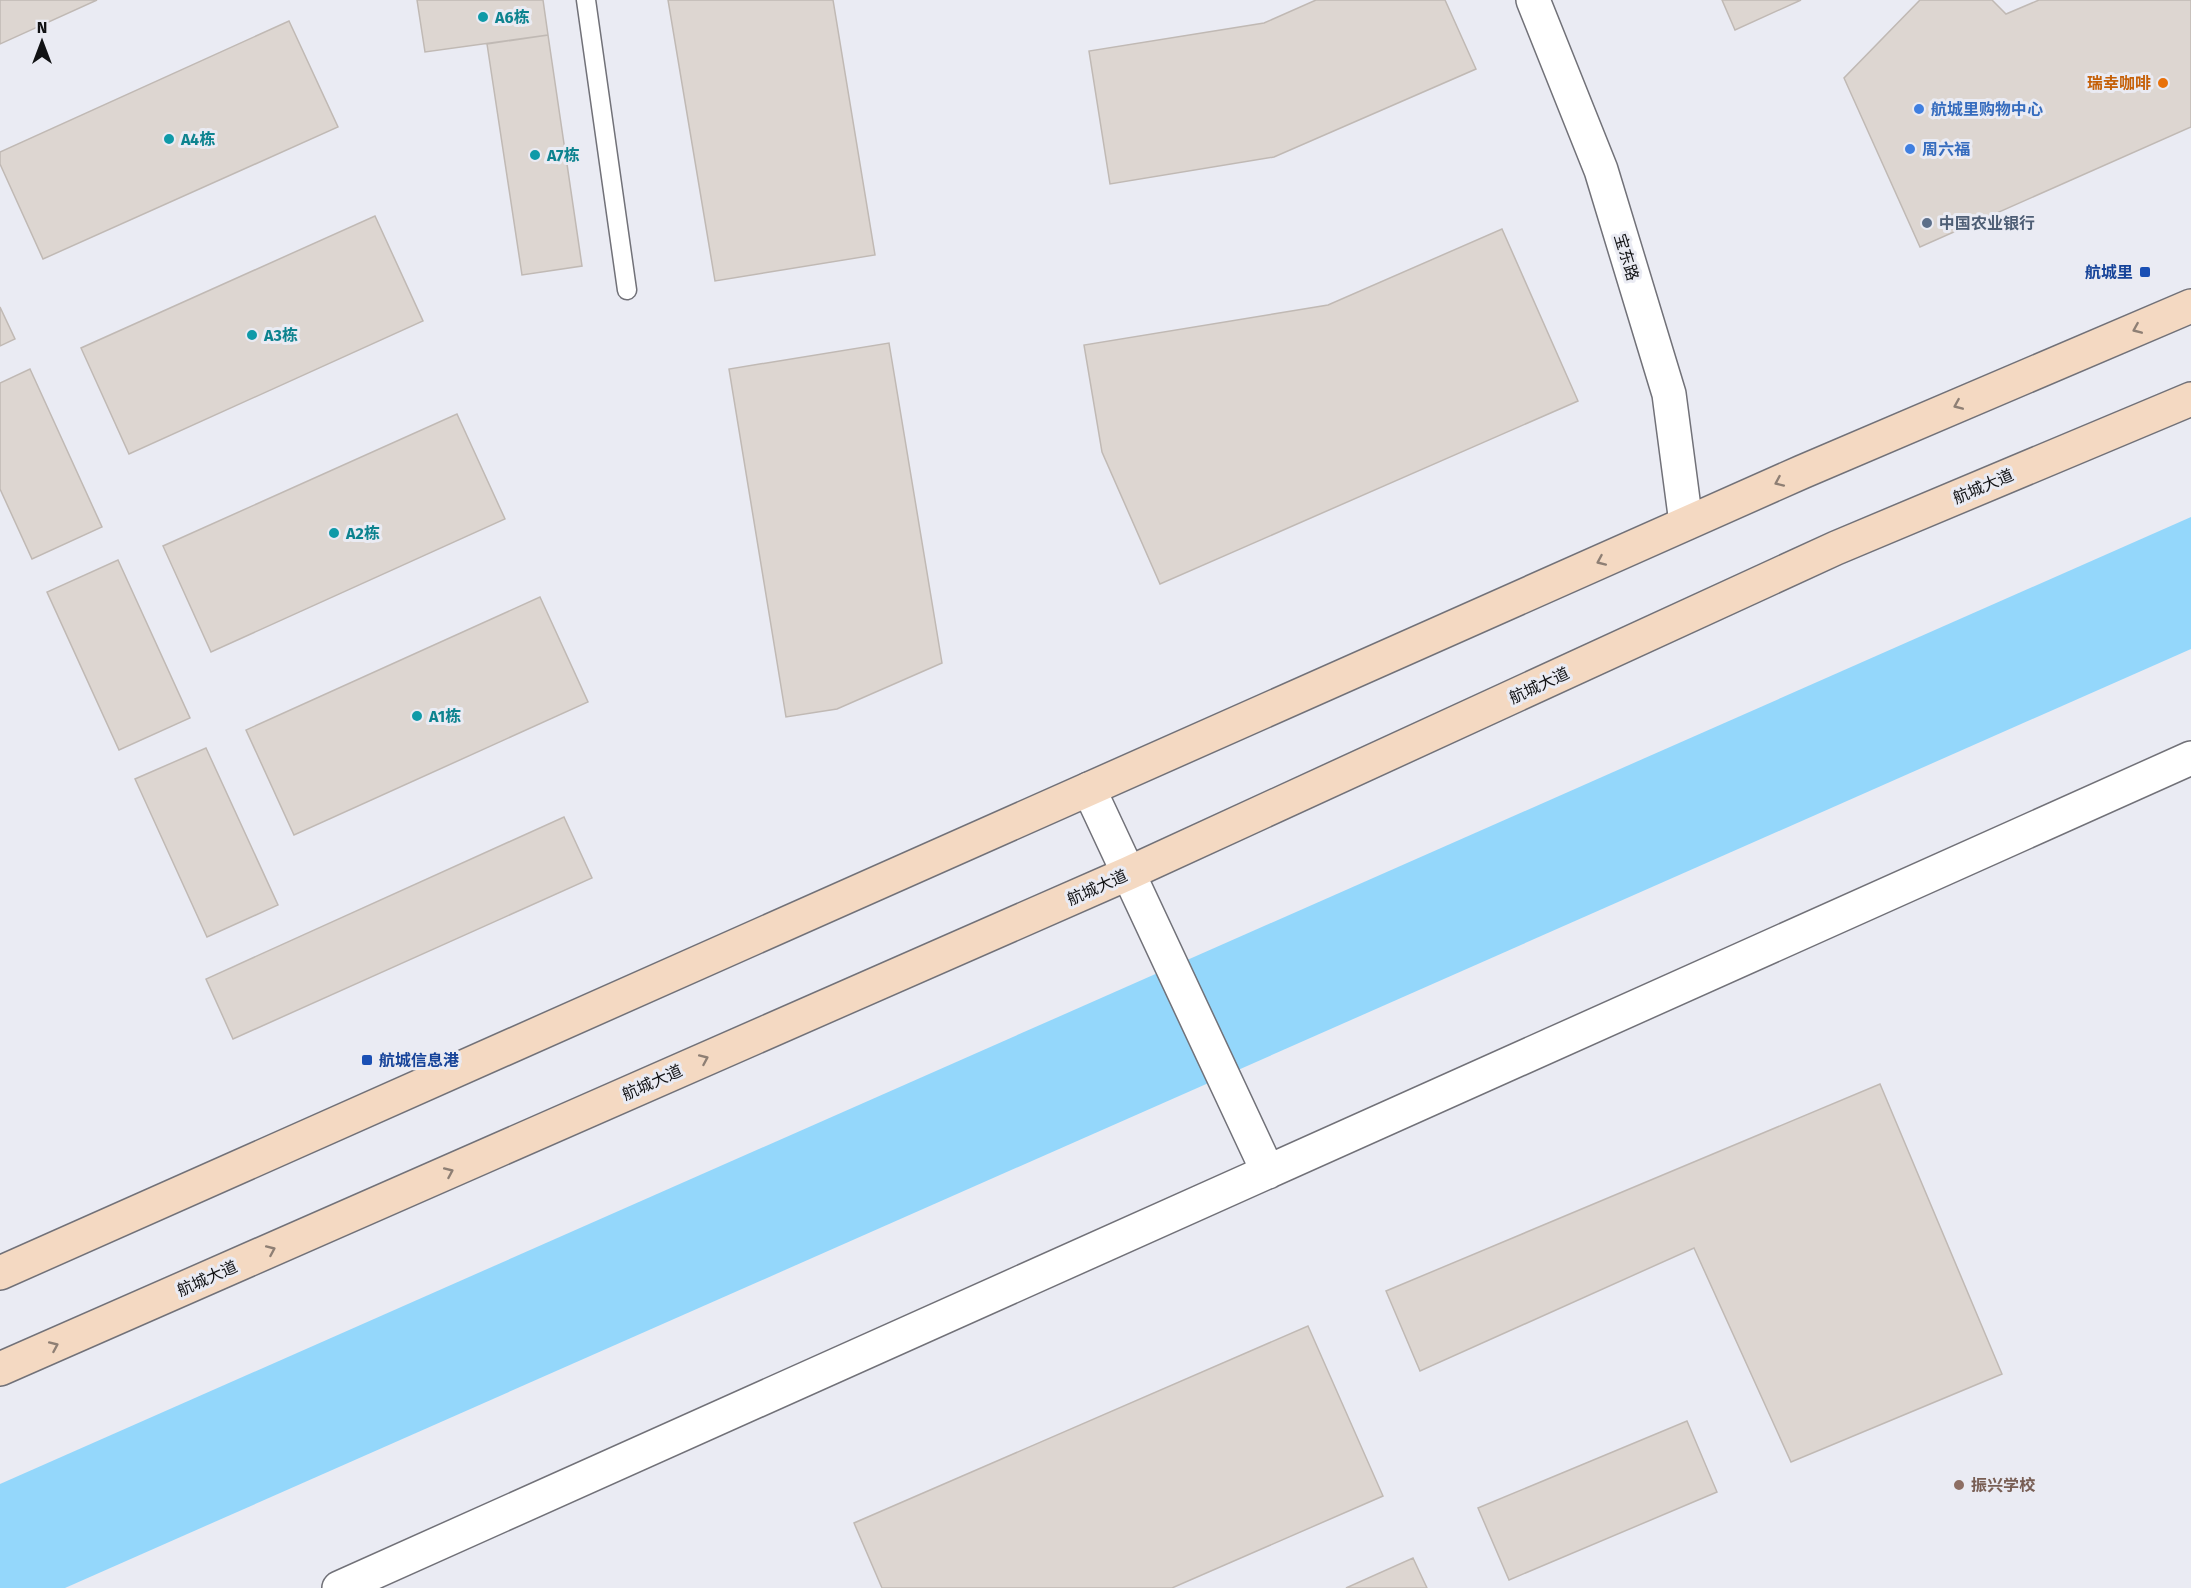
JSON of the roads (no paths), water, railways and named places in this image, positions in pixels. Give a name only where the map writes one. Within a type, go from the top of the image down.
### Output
[{"type":"main road","points":[[0,1273],[1686,523],[2191,306]]},
{"type":"main road","name":"航城大道","points":[[0,1369],[1129,873],[1836,548],[2191,399]]},
{"type":"street","name":"宝东路","points":[[1533,0],[1601,170],[1669,394],[1686,523]]},
{"type":"street","points":[[339,1588],[1264,1163],[2191,758]]},
{"type":"street","points":[[1089,789],[1264,1163]]},
{"type":"lane","points":[[586,0],[627,290]]},
{"type":"water","points":[[2191,517],[2191,649],[65,1588],[0,1588],[0,1484]]},
{"type":"place","name":"A6栋","points":[[483,17]]},
{"type":"place","name":"瑞幸咖啡","points":[[2163,83]]},
{"type":"place","name":"航城里购物中心","points":[[1919,109]]},
{"type":"place","name":"A4栋","points":[[169,139]]},
{"type":"place","name":"周六福","points":[[1910,149]]},
{"type":"place","name":"A7栋","points":[[535,155]]},
{"type":"place","name":"中国农业银行","points":[[1927,223]]},
{"type":"place","name":"航城里","points":[[2145,272]]},
{"type":"place","name":"A3栋","points":[[252,335]]},
{"type":"place","name":"A2栋","points":[[334,533]]},
{"type":"place","name":"A1栋","points":[[417,716]]},
{"type":"place","name":"航城信息港","points":[[367,1060]]},
{"type":"place","name":"振兴学校","points":[[1959,1485]]}]
